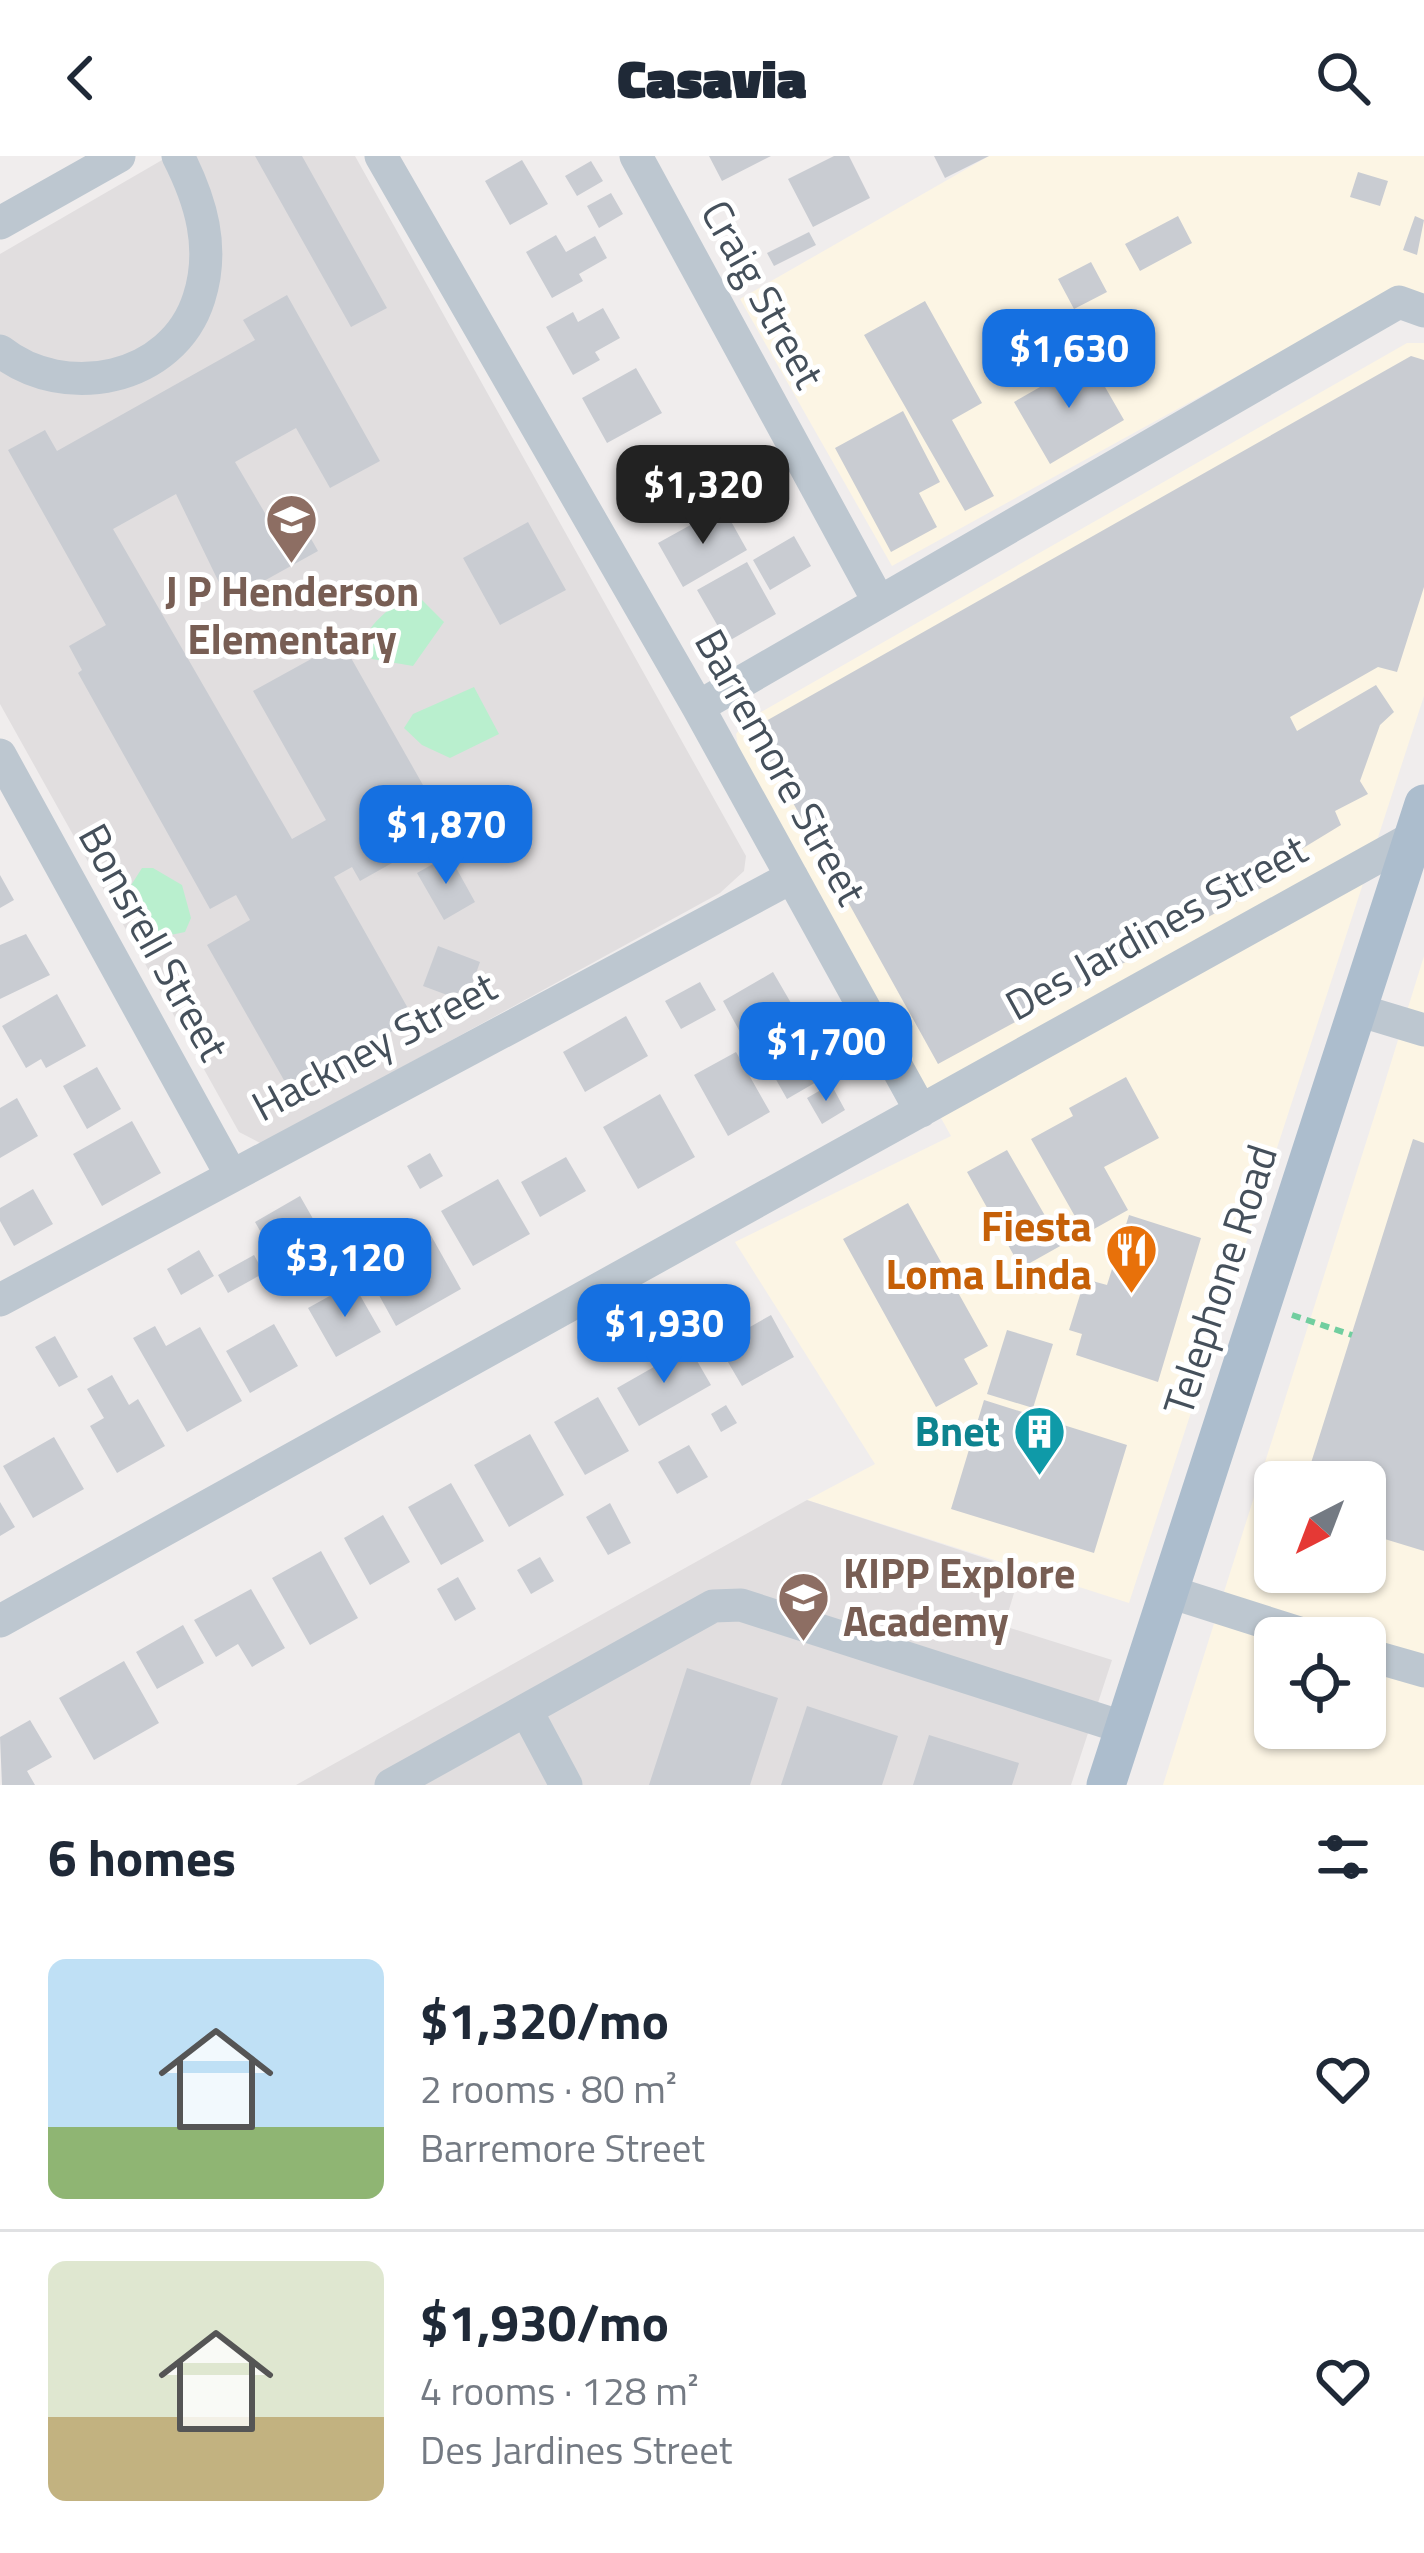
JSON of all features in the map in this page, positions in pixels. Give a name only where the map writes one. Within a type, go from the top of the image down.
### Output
[{"type":"main road","name":"Telephone Road","points":[[1106,1785],[1419,821]]},
{"type":"street","points":[[2,218],[119,156]]},
{"type":"street","points":[[0,351],[41,372],[107,379],[138,367],[174,340],[199,300],[207,245],[199,196],[178,156]]},
{"type":"street","name":"Barremore Street","points":[[381,156],[698,707],[921,1111]]},
{"type":"street","name":"Craig Street","points":[[637,156],[879,602]]},
{"type":"street","points":[[698,707],[1399,302],[1424,311]]},
{"type":"street","name":"Bonsrell Street","points":[[0,755],[230,1173]]},
{"type":"street","name":"Des Jardines Street","points":[[0,1621],[921,1111],[1419,821]]},
{"type":"street","name":"Hackney Street","points":[[0,1300],[230,1173],[792,877]]},
{"type":"street","points":[[1358,1010],[1424,1030]]},
{"type":"street","points":[[1167,1591],[1254,1619]]},
{"type":"street","points":[[391,1785],[713,1606],[741,1605],[1124,1727]]},
{"type":"street","points":[[1386,1660],[1424,1672]]},
{"type":"street","points":[[526,1710],[566,1785]]},
{"type":"path","points":[[1263,1306],[1352,1334]]},
{"type":"shaded area","name":"J P Henderson Elementary","points":[[169,156],[355,156],[746,856],[744,871],[720,893],[262,1144],[239,1132],[0,704],[0,254]]},
{"type":"shaded area","points":[[989,156],[1424,156],[1424,293],[1374,301],[892,566],[740,299]]},
{"type":"shaded area","points":[[1407,343],[1424,343],[1424,696],[1129,1603],[807,1500],[875,1464],[735,1242],[951,1136],[739,753],[736,734],[747,720]]},
{"type":"shaded area","points":[[1424,956],[1424,1785],[1163,1785],[1254,1496],[1254,1593],[1386,1593],[1386,1461],[1265,1461]]},
{"type":"shaded area","name":"KIPP Explore Academy","points":[[807,1500],[1021,1570],[1004,1626],[1112,1660],[1071,1785],[296,1785]]},
{"type":"green space","points":[[417,595],[444,622],[413,666],[372,659],[361,645],[370,629],[392,608]]},
{"type":"green space","points":[[474,687],[499,734],[450,758],[422,745],[404,728],[413,714]]},
{"type":"green space","points":[[142,868],[153,868],[182,885],[191,918],[185,932],[161,937],[135,911],[128,890]]},
{"type":"building","points":[[255,156],[302,156],[387,308],[351,327]]},
{"type":"building","points":[[709,156],[771,156],[722,181]]},
{"type":"building","points":[[834,156],[849,156],[870,198],[813,227],[788,179]]},
{"type":"building","points":[[934,156],[989,156],[945,178]]},
{"type":"building","points":[[522,160],[548,204],[510,225],[485,181]]},
{"type":"building","points":[[591,161],[603,181],[577,196],[565,176]]},
{"type":"building","points":[[1358,172],[1388,181],[1380,206],[1350,197]]},
{"type":"building","points":[[611,193],[623,214],[599,228],[587,206]]},
{"type":"building","points":[[1178,216],[1192,243],[1140,271],[1125,244]]},
{"type":"building","points":[[1415,216],[1424,220],[1417,255],[1403,250]]},
{"type":"building","points":[[809,232],[816,245],[774,266],[767,253]]},
{"type":"building","points":[[556,235],[566,252],[595,236],[607,258],[579,274],[583,281],[552,298],[526,252]]},
{"type":"building","points":[[1091,262],[1107,292],[1074,309],[1058,279]]},
{"type":"building","points":[[287,295],[380,461],[330,488],[296,428],[235,462],[269,520],[293,507],[318,551],[228,601],[176,494],[113,529],[292,839],[326,820],[253,691],[342,642],[449,831],[360,881],[352,867],[334,877],[414,1019],[289,1089],[207,945],[250,920],[236,895],[210,909],[78,673],[82,670],[69,646],[106,625],[8,450],[45,430],[57,451],[255,340],[243,320]]},
{"type":"building","points":[[925,301],[982,403],[952,420],[994,496],[965,511],[864,335]]},
{"type":"building","points":[[603,308],[620,338],[595,352],[600,360],[573,375],[546,327],[573,312],[578,322]]},
{"type":"building","points":[[1411,356],[1424,360],[1424,587],[1397,672],[1378,667],[1290,717],[1297,731],[1376,685],[1394,712],[1380,725],[1360,781],[1368,794],[1335,811],[1341,825],[1295,853],[1302,866],[938,1064],[752,729]]},
{"type":"building","points":[[1089,359],[1124,420],[1050,464],[1014,402]]},
{"type":"building","points":[[636,368],[662,413],[607,443],[582,398]]},
{"type":"building","points":[[903,411],[940,482],[919,493],[937,527],[891,552],[835,448]]},
{"type":"building","points":[[657,445],[689,500],[649,522],[618,467]]},
{"type":"building","points":[[727,452],[738,470],[713,485],[702,466]]},
{"type":"building","points":[[723,507],[747,550],[683,587],[658,543]]},
{"type":"building","points":[[528,522],[566,590],[500,625],[463,558]]},
{"type":"building","points":[[794,536],[811,566],[770,590],[753,560]]},
{"type":"building","points":[[747,562],[776,614],[727,642],[697,590]]},
{"type":"building","points":[[449,855],[475,902],[444,920],[417,873]]},
{"type":"building","points":[[0,875],[14,900],[0,908]]},
{"type":"building","points":[[26,934],[50,975],[0,999],[0,945]]},
{"type":"building","points":[[438,946],[480,962],[466,1002],[423,986]]},
{"type":"building","points":[[773,972],[791,1003],[740,1032],[723,1001]]},
{"type":"building","points":[[700,982],[716,1010],[681,1029],[665,1001]]},
{"type":"building","points":[[57,994],[86,1046],[46,1068],[41,1059],[26,1068],[2,1026]]},
{"type":"building","points":[[626,1016],[648,1056],[585,1092],[563,1052]]},
{"type":"building","points":[[811,1025],[837,1070],[787,1099],[761,1053]]},
{"type":"building","points":[[736,1052],[770,1112],[728,1136],[694,1075]]},
{"type":"building","points":[[97,1067],[121,1109],[87,1129],[63,1086]]},
{"type":"building","points":[[1126,1077],[1159,1138],[1104,1167],[1128,1210],[1085,1234],[1031,1139],[1073,1116],[1069,1108]]},
{"type":"building","points":[[831,1084],[845,1110],[822,1124],[807,1098]]},
{"type":"building","points":[[660,1094],[695,1157],[638,1189],[603,1127]]},
{"type":"building","points":[[17,1098],[38,1136],[0,1158],[0,1108]]},
{"type":"building","points":[[132,1121],[161,1173],[102,1206],[73,1154]]},
{"type":"building","points":[[1413,1139],[1424,1143],[1424,1551],[1386,1539],[1386,1461],[1312,1461]]},
{"type":"building","points":[[1007,1150],[1062,1245],[1021,1268],[967,1172]]},
{"type":"building","points":[[430,1153],[443,1176],[420,1189],[407,1166]]},
{"type":"building","points":[[566,1157],[586,1191],[540,1217],[521,1182]]},
{"type":"building","points":[[498,1179],[530,1234],[473,1266],[441,1211]]},
{"type":"building","points":[[33,1189],[53,1224],[14,1246],[0,1221],[0,1208]]},
{"type":"building","points":[[300,1196],[324,1238],[279,1264],[255,1222]]},
{"type":"building","points":[[908,1203],[988,1346],[964,1359],[978,1384],[936,1407],[843,1239]]},
{"type":"building","name":"Fiesta Loma Linda","points":[[1129,1215],[1201,1238],[1158,1382],[1076,1355],[1082,1334],[1069,1330],[1085,1279],[1107,1285]]},
{"type":"building","points":[[429,1232],[461,1289],[396,1326],[364,1268]]},
{"type":"building","points":[[199,1250],[214,1276],[181,1295],[167,1269]]},
{"type":"building","points":[[254,1255],[264,1273],[228,1293],[218,1275]]},
{"type":"building","points":[[353,1283],[381,1332],[336,1357],[308,1308]]},
{"type":"building","points":[[771,1315],[794,1357],[742,1386],[718,1345]]},
{"type":"building","points":[[274,1324],[298,1366],[250,1393],[226,1351]]},
{"type":"building","points":[[155,1326],[166,1346],[200,1327],[242,1401],[187,1432],[133,1338]]},
{"type":"building","points":[[1007,1330],[1053,1344],[1033,1408],[987,1394]]},
{"type":"building","points":[[55,1336],[78,1377],[59,1387],[35,1347]]},
{"type":"building","points":[[689,1347],[711,1385],[639,1426],[617,1388]]},
{"type":"building","points":[[112,1375],[129,1405],[138,1399],[165,1446],[117,1473],[90,1426],[104,1418],[87,1389]]},
{"type":"building","points":[[598,1397],[629,1451],[585,1475],[554,1422]]},
{"type":"building","name":"Bnet","points":[[984,1400],[1127,1445],[1094,1553],[951,1509]]},
{"type":"building","points":[[726,1405],[737,1423],[721,1432],[711,1414]]},
{"type":"building","points":[[530,1434],[564,1495],[509,1527],[474,1465]]},
{"type":"building","points":[[54,1437],[84,1489],[33,1518],[3,1466]]},
{"type":"building","points":[[689,1445],[708,1477],[677,1494],[658,1462]]},
{"type":"building","points":[[451,1483],[484,1541],[441,1565],[408,1507]]},
{"type":"building","points":[[0,1502],[15,1527],[0,1536]]},
{"type":"building","points":[[610,1503],[631,1543],[608,1555],[586,1517]]},
{"type":"building","points":[[383,1515],[410,1562],[370,1585],[344,1538]]},
{"type":"building","points":[[321,1551],[358,1618],[310,1645],[272,1578]]},
{"type":"building","points":[[540,1557],[554,1581],[531,1594],[517,1570]]},
{"type":"building","points":[[458,1577],[476,1609],[455,1621],[437,1589]]},
{"type":"building","points":[[251,1589],[285,1648],[252,1667],[238,1644],[216,1657],[194,1620]]},
{"type":"building","points":[[183,1625],[204,1663],[157,1689],[136,1652]]},
{"type":"building","points":[[124,1661],[159,1723],[94,1760],[59,1698]]},
{"type":"building","points":[[687,1668],[778,1698],[750,1785],[649,1785]]},
{"type":"building","points":[[807,1706],[898,1736],[882,1785],[781,1785]]},
{"type":"building","points":[[30,1720],[52,1757],[27,1771],[35,1785],[2,1785],[0,1737]]},
{"type":"building","points":[[929,1735],[1019,1763],[1012,1785],[913,1785]]},
{"type":"place","name":"J P Henderson Elementary","points":[[292,565]]},
{"type":"place","name":"Fiesta Loma Linda","points":[[1131,1296]]},
{"type":"place","name":"Bnet","points":[[1039,1477]]},
{"type":"place","name":"KIPP Explore Academy","points":[[804,1643]]}]
